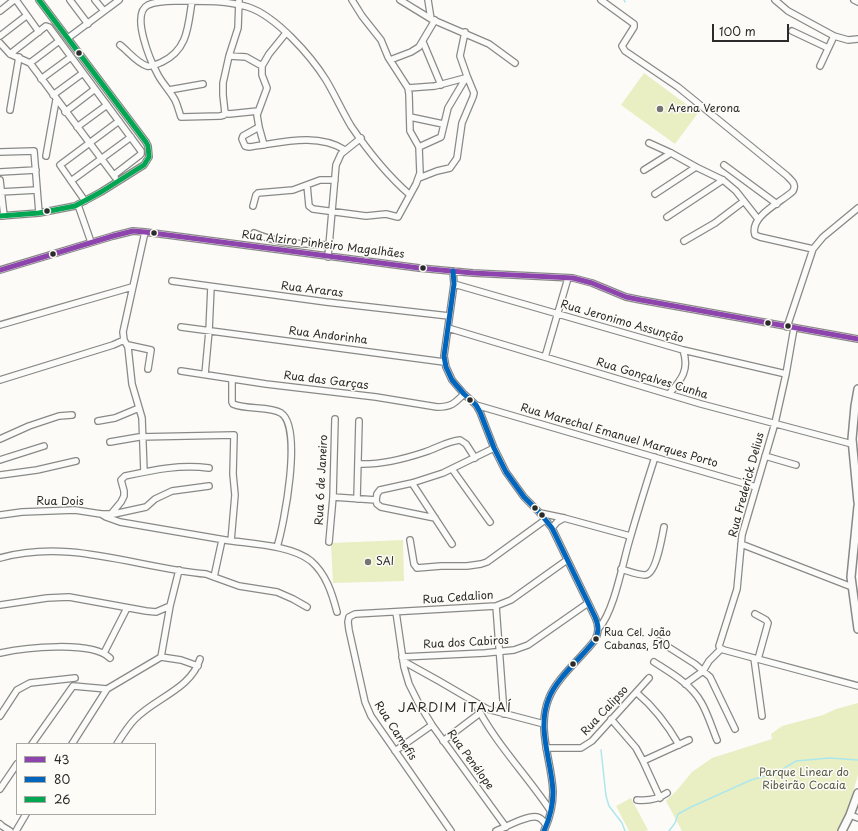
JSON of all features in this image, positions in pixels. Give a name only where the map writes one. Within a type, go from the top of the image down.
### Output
[{"type":"main road","points":[[858,389],[852,444],[858,502]]},
{"type":"main road","points":[[858,506],[852,577],[858,629]]},
{"type":"main road","points":[[842,831],[857,802],[858,793]]},
{"type":"street","points":[[0,11],[15,0],[38,32]]},
{"type":"street","points":[[0,180],[2,216],[39,214],[63,210],[78,205],[101,192],[147,162],[150,155],[148,146],[39,0]]},
{"type":"street","points":[[70,0],[88,24]]},
{"type":"street","points":[[95,0],[104,11]]},
{"type":"street","points":[[68,38],[119,0]]},
{"type":"street","points":[[258,111],[229,114],[225,113],[224,115],[220,116],[181,117],[174,99],[158,75],[141,28],[140,22],[146,3],[171,0],[239,2],[268,16],[304,51],[322,74],[352,127],[388,174],[410,195]]},
{"type":"street","points":[[306,185],[310,208],[366,216],[386,214],[398,217],[419,178],[419,147],[410,130],[410,101],[408,88],[390,60],[381,40],[362,16],[352,0]]},
{"type":"street","points":[[400,0],[433,20],[465,32],[489,44],[515,63]]},
{"type":"street","points":[[390,60],[416,49],[423,42],[433,20],[428,0]]},
{"type":"street","points":[[601,0],[632,23],[634,27],[622,46],[625,51],[686,93],[792,180],[794,185],[793,191],[767,210],[758,219],[754,231],[755,235],[813,249]]},
{"type":"street","points":[[775,0],[788,11],[834,36],[848,40],[858,39]]},
{"type":"street","points":[[854,0],[858,2]]},
{"type":"street","points":[[120,45],[141,63],[146,65],[154,66],[166,60],[179,49],[184,41],[192,1]]},
{"type":"street","points":[[225,113],[223,82],[238,28],[239,2]]},
{"type":"street","points":[[0,36],[26,16]]},
{"type":"street","points":[[10,54],[46,26],[49,27],[141,150],[141,154],[114,175]]},
{"type":"street","points":[[792,31],[828,48]]},
{"type":"street","points":[[419,178],[450,168],[456,158],[462,123],[472,102],[474,93],[466,77],[460,56],[465,32]]},
{"type":"street","points":[[264,145],[259,127],[258,111],[264,99],[267,88],[262,75],[262,66],[268,54],[286,33]]},
{"type":"street","points":[[820,66],[834,36]]},
{"type":"street","points":[[30,63],[59,41]]},
{"type":"street","points":[[423,42],[441,85]]},
{"type":"street","points":[[0,43],[10,54],[30,63],[65,112],[118,181]]},
{"type":"street","points":[[229,56],[246,57],[262,66]]},
{"type":"street","points":[[10,110],[19,57]]},
{"type":"street","points":[[42,79],[71,57]]},
{"type":"street","points":[[46,156],[55,98],[83,73]]},
{"type":"street","points":[[408,88],[441,85],[466,77]]},
{"type":"street","points":[[419,147],[439,139],[448,108],[466,77]]},
{"type":"street","points":[[169,90],[203,84]]},
{"type":"street","points":[[65,112],[95,89]]},
{"type":"street","points":[[77,127],[107,105]]},
{"type":"street","points":[[410,118],[443,124]]},
{"type":"street","points":[[85,201],[60,165],[119,121]]},
{"type":"street","points":[[259,127],[244,135],[242,139],[247,147],[306,140],[332,145],[345,150]]},
{"type":"street","points":[[71,182],[131,137]]},
{"type":"street","points":[[328,257],[338,160],[345,150],[361,138]]},
{"type":"street","points":[[649,143],[723,180],[736,191],[758,219]]},
{"type":"street","points":[[0,152],[34,150],[39,214]]},
{"type":"street","points":[[644,170],[671,153]]},
{"type":"street","points":[[724,165],[777,204]]},
{"type":"street","points":[[655,194],[696,167]]},
{"type":"street","points":[[0,172],[36,170]]},
{"type":"street","points":[[253,206],[258,193],[288,190],[320,180],[335,180]]},
{"type":"street","points":[[667,217],[723,180]]},
{"type":"street","points":[[0,192],[37,190]]},
{"type":"street","points":[[684,241],[715,223],[744,201]]},
{"type":"street","points":[[78,205],[91,242]]},
{"type":"street","points":[[787,327],[813,249],[823,237],[858,208]]},
{"type":"street","name":"Rua Alziro Pinheiro Magalhães","points":[[0,270],[91,242],[130,232],[145,232],[328,257],[453,271],[584,280],[619,294],[642,300],[858,339]]},
{"type":"street","points":[[144,472],[142,437],[143,426],[132,384],[126,342],[123,332],[145,232]]},
{"type":"street","points":[[254,233],[286,243],[300,245],[329,245]]},
{"type":"street","points":[[453,271],[454,284],[444,362],[448,372],[452,380],[476,405],[494,448],[512,481],[524,497],[552,528],[599,628]]},
{"type":"street","points":[[544,357],[568,278]]},
{"type":"street","name":"Rua Araras","points":[[172,281],[326,302],[449,316]]},
{"type":"street","name":"Rua Jeronimo Assunção","points":[[454,284],[683,350],[786,374]]},
{"type":"street","points":[[204,374],[209,331],[211,286]]},
{"type":"street","points":[[0,325],[132,287]]},
{"type":"street","name":"Rua Andorinha","points":[[181,327],[444,362]]},
{"type":"street","name":"Rua Gonçalves Cunha","points":[[448,328],[735,414],[775,423],[852,444]]},
{"type":"street","name":"Rua Frederick Delius","points":[[721,649],[719,646],[720,641],[737,589],[741,544],[746,521],[775,423],[794,328]]},
{"type":"street","points":[[0,380],[126,342],[151,350],[148,368]]},
{"type":"street","points":[[669,394],[684,374],[686,363],[683,350]]},
{"type":"street","name":"Rua das Garças","points":[[181,371],[232,379],[364,395],[437,407],[452,405],[464,394]]},
{"type":"street","points":[[232,379],[233,404],[276,411],[286,418],[289,426],[291,461],[290,480],[284,521],[277,547]]},
{"type":"street","name":"Rua Marechal Emanuel Marques Porto","points":[[476,405],[756,487]]},
{"type":"street","points":[[98,421],[115,418],[139,408]]},
{"type":"street","points":[[0,439],[29,426],[59,416],[72,415]]},
{"type":"street","name":"Rua 6 de Janeiro","points":[[329,542],[333,497],[335,419]]},
{"type":"street","points":[[357,499],[359,422]]},
{"type":"street","points":[[110,442],[142,437],[234,434],[233,474],[235,495],[231,541]]},
{"type":"street","points":[[358,464],[381,463],[406,458],[449,442],[460,440],[466,444],[474,458]]},
{"type":"street","points":[[0,460],[44,446]]},
{"type":"street","points":[[435,518],[381,507],[377,504],[377,494],[380,490],[412,483],[452,469],[494,448]]},
{"type":"street","points":[[765,456],[796,465]]},
{"type":"street","points":[[545,828],[553,792],[546,748],[544,724],[546,709],[551,693],[595,640],[599,628],[608,614],[630,536],[655,457]]},
{"type":"street","points":[[0,475],[37,470],[76,461]]},
{"type":"street","points":[[111,514],[124,496],[121,480],[125,476],[175,467],[209,468]]},
{"type":"street","points":[[452,469],[490,522]]},
{"type":"street","points":[[412,483],[452,544]]},
{"type":"street","name":"Rua Dois","points":[[0,515],[25,512],[75,510],[111,514],[146,507],[156,499],[172,491],[209,486]]},
{"type":"street","points":[[333,497],[376,500]]},
{"type":"street","points":[[101,514],[120,522],[222,540],[277,547],[309,560],[318,568],[330,588],[337,612]]},
{"type":"street","points":[[540,514],[564,518],[630,536]]},
{"type":"street","points":[[552,528],[557,522],[564,518]]},
{"type":"street","points":[[410,540],[414,564],[417,568],[475,566],[487,562],[545,520]]},
{"type":"street","points":[[621,569],[645,575],[651,573],[655,565],[664,527]]},
{"type":"street","points":[[214,577],[222,540]]},
{"type":"street","points":[[741,544],[852,587]]},
{"type":"street","points":[[0,558],[29,553],[75,552],[112,557],[206,574],[239,586],[277,592],[307,607]]},
{"type":"street","name":"Rua Cedalion","points":[[349,630],[348,622],[352,615],[496,606],[511,600],[567,560]]},
{"type":"street","points":[[161,657],[170,606],[179,570]]},
{"type":"street","points":[[0,605],[41,599],[69,597],[154,612],[170,606]]},
{"type":"street","name":"Rua dos Cabiros","points":[[403,659],[514,650],[528,645],[588,603]]},
{"type":"street","points":[[496,606],[504,714]]},
{"type":"street","points":[[104,652],[127,608]]},
{"type":"street","name":"Rua Penélope","points":[[396,612],[403,659],[409,684],[418,702],[443,741],[506,827]]},
{"type":"street","points":[[754,614],[766,620],[768,623],[756,659],[762,716]]},
{"type":"street","name":"Rua Camefis","points":[[349,630],[365,702],[371,716],[451,831]]},
{"type":"street","points":[[659,641],[710,677],[734,729]]},
{"type":"street","points":[[0,653],[54,646],[77,647],[104,652],[110,658]]},
{"type":"street","points":[[685,684],[703,671],[709,661],[721,649],[858,686]]},
{"type":"street","points":[[73,743],[107,689],[161,657],[181,660],[198,666]]},
{"type":"street","points":[[117,743],[135,719],[153,704],[174,691],[185,681],[198,666],[200,659]]},
{"type":"street","points":[[403,659],[487,710],[544,724]]},
{"type":"street","points":[[654,662],[685,684],[701,702],[717,740]]},
{"type":"street","points":[[0,716],[17,690],[30,683],[75,678]]},
{"type":"street","name":"Rua Calipso","points":[[546,748],[583,748],[592,741],[649,678]]},
{"type":"street","points":[[33,743],[73,686],[107,689]]},
{"type":"street","points":[[637,692],[657,711],[679,745]]},
{"type":"street","points":[[475,702],[480,713],[550,810]]},
{"type":"street","points":[[443,741],[480,713]]},
{"type":"street","points":[[611,720],[636,748],[644,761],[660,798]]},
{"type":"street","points":[[395,751],[432,725]]},
{"type":"street","points":[[644,761],[689,740]]},
{"type":"street","points":[[0,789],[16,765]]},
{"type":"street","points":[[637,800],[660,798],[667,793]]},
{"type":"street","points":[[16,831],[25,815]]},
{"type":"street","points":[[850,815],[858,818]]},
{"type":"street","points":[[496,831],[535,817],[542,819],[545,828]]},
{"type":"street","points":[[0,824],[10,831]]},
{"type":"green space","name":"Arena Verona","points":[[644,73],[698,113],[675,144],[621,105]]},
{"type":"green space","name":"SAI","points":[[403,540],[404,581],[333,583],[331,543]]},
{"type":"green space","name":"Parque Linear do Ribeirão Cocaia","points":[[858,703],[858,775],[847,812],[837,831],[682,831],[666,801],[692,772],[712,758],[772,739],[771,734],[782,726],[823,715],[836,709]]},
{"type":"green space","points":[[631,798],[648,830],[629,831],[616,806]]},
{"type":"waterway","points":[[601,750],[606,796],[609,806],[622,823],[625,831]]},
{"type":"waterway","points":[[669,831],[675,823],[678,814],[751,780],[776,773],[796,761],[829,758],[858,760]]},
{"type":"transit line","name":"26","points":[[0,216],[39,213],[75,206],[101,192],[144,165],[149,157],[146,142],[39,0]]},
{"type":"transit line","name":"43","points":[[0,270],[133,231],[419,268],[473,273],[573,278],[592,283],[626,297],[858,339]]},
{"type":"transit line","name":"80","points":[[453,271],[454,284],[444,356],[446,367],[452,380],[476,405],[506,472],[524,497],[552,528],[598,626],[598,632],[595,640],[557,683],[552,691],[545,710],[544,733],[553,792],[548,822],[544,831]]},
{"type":"place","name":"Arena Verona","points":[[660,109]]},
{"type":"place","name":"SAI","points":[[368,562]]},
{"type":"place","name":"Rua Cel. João Cabanas, 510","points":[[596,639]]},
{"type":"district","name":"JARDIM ITAJAÍ","points":[[455,708]]}]
